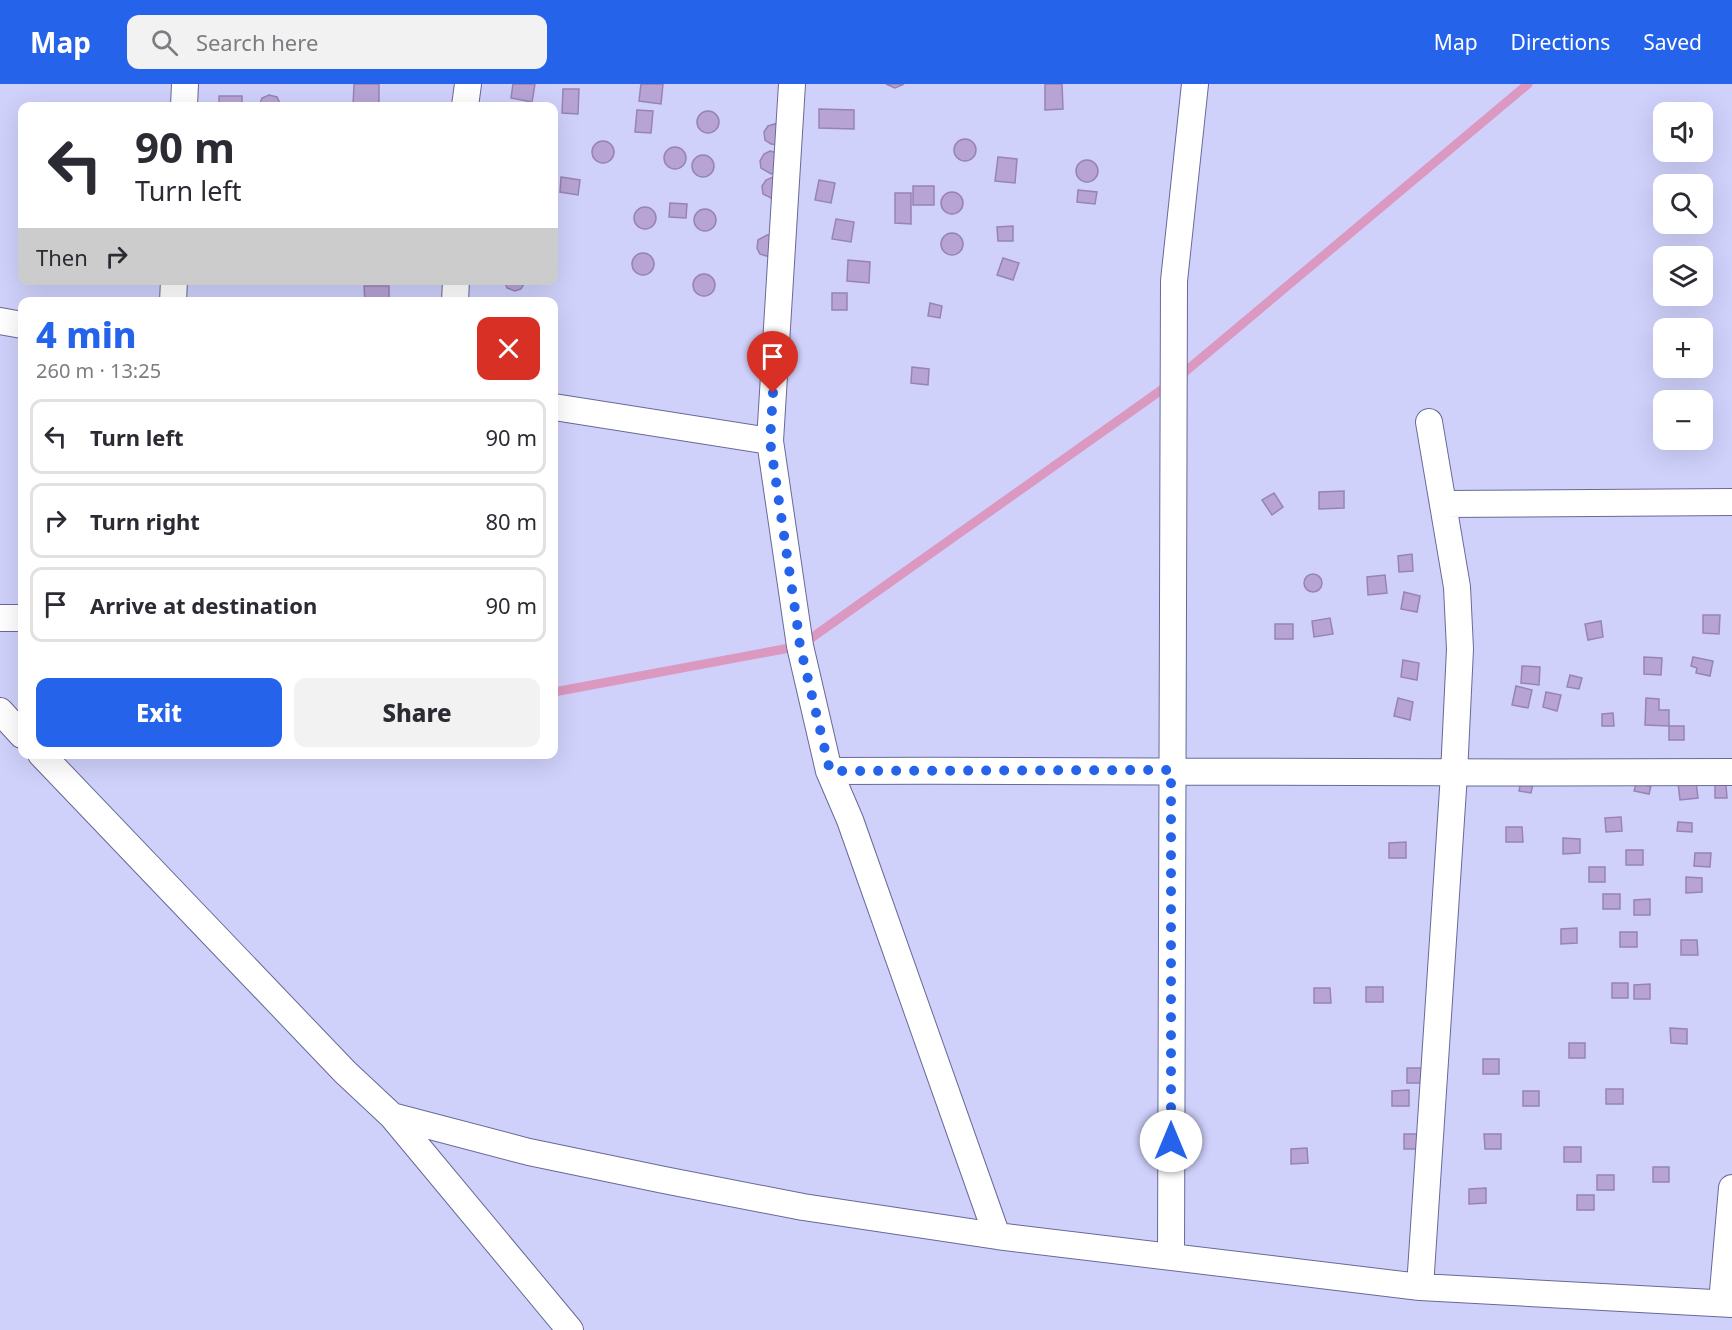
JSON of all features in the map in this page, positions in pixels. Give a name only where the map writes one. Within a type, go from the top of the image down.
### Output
[{"type":"street","points":[[184,102],[185,84]]},
{"type":"street","points":[[466,102],[468,84]]},
{"type":"street","points":[[792,84],[770,441],[800,646],[830,771],[850,820],[997,1236]]},
{"type":"street","points":[[1171,1256],[1174,281],[1195,84]]},
{"type":"street","points":[[0,321],[18,324]]},
{"type":"street","points":[[558,408],[770,441]]},
{"type":"street","points":[[1420,1287],[1454,774],[1460,649],[1457,587],[1429,422]]},
{"type":"street","points":[[1443,504],[1732,502]]},
{"type":"street","points":[[0,618],[18,618]]},
{"type":"street","points":[[0,711],[18,731]]},
{"type":"street","points":[[46,759],[345,1072],[392,1116],[570,1330]]},
{"type":"street","points":[[830,771],[1171,770],[1454,774],[1732,772]]},
{"type":"street","points":[[392,1116],[529,1152],[676,1182],[803,1207],[997,1236],[1420,1287],[1727,1304],[1732,1188]]},
{"type":"building","points":[[354,84],[379,84],[379,102],[353,102]]},
{"type":"building","points":[[513,84],[535,84],[532,102],[511,98]]},
{"type":"building","points":[[641,84],[663,84],[661,104],[639,101]]},
{"type":"building","points":[[886,84],[904,84],[895,88]]},
{"type":"building","points":[[1045,84],[1062,84],[1063,109],[1045,110]]},
{"type":"building","points":[[563,89],[579,89],[578,114],[562,113]]},
{"type":"building","points":[[269,95],[277,97],[279,102],[260,102],[262,98]]},
{"type":"building","points":[[219,96],[242,96],[242,102],[219,102]]},
{"type":"building","points":[[819,109],[854,110],[854,129],[819,128]]},
{"type":"building","points":[[637,110],[653,111],[651,133],[635,132]]},
{"type":"building","points":[[708,111],[716,114],[719,122],[716,130],[708,133],[700,130],[697,122],[700,114]]},
{"type":"building","points":[[778,123],[778,145],[771,144],[765,140],[764,132],[768,126]]},
{"type":"building","points":[[965,139],[973,142],[976,150],[973,158],[965,161],[957,158],[954,150],[957,142]]},
{"type":"building","points":[[603,141],[611,144],[614,152],[611,160],[603,163],[595,160],[592,152],[595,144]]},
{"type":"building","points":[[675,147],[683,150],[686,158],[683,166],[675,169],[667,166],[664,158],[667,150]]},
{"type":"building","points":[[770,151],[778,153],[774,173],[771,174],[761,168],[760,161],[764,154]]},
{"type":"building","points":[[703,155],[711,158],[714,166],[711,174],[703,177],[695,174],[692,166],[695,158]]},
{"type":"building","points":[[998,157],[1017,159],[1015,183],[995,181]]},
{"type":"building","points":[[1087,160],[1095,163],[1098,171],[1095,179],[1087,182],[1079,179],[1076,171],[1079,163]]},
{"type":"building","points":[[561,177],[580,180],[578,195],[560,192]]},
{"type":"building","points":[[777,178],[773,199],[763,194],[762,186],[766,180]]},
{"type":"building","points":[[819,180],[835,183],[831,203],[815,200]]},
{"type":"building","points":[[913,186],[934,186],[934,205],[913,205]]},
{"type":"building","points":[[1078,190],[1097,192],[1095,204],[1077,202]]},
{"type":"building","points":[[952,192],[960,195],[963,203],[960,211],[952,214],[944,211],[941,203],[944,195]]},
{"type":"building","points":[[895,193],[911,193],[911,224],[895,223]]},
{"type":"building","points":[[670,203],[687,204],[686,218],[669,217]]},
{"type":"building","points":[[645,207],[653,210],[656,218],[653,226],[645,229],[637,226],[634,218],[637,210]]},
{"type":"building","points":[[705,209],[713,212],[716,220],[713,228],[705,231],[697,228],[694,220],[697,212]]},
{"type":"building","points":[[836,219],[854,222],[851,242],[832,239]]},
{"type":"building","points":[[1013,226],[1013,241],[998,241],[997,227]]},
{"type":"building","points":[[952,233],[960,236],[963,244],[960,252],[952,255],[944,252],[941,244],[944,236]]},
{"type":"building","points":[[771,235],[770,257],[760,254],[757,248],[758,240]]},
{"type":"building","points":[[643,253],[651,256],[654,264],[651,272],[643,275],[635,272],[632,264],[635,256]]},
{"type":"building","points":[[1003,258],[1019,263],[1013,280],[997,275]]},
{"type":"building","points":[[848,260],[870,262],[869,283],[847,281]]},
{"type":"building","points":[[704,274],[712,277],[715,285],[712,293],[704,296],[696,293],[693,285],[696,277]]},
{"type":"building","points":[[506,285],[523,285],[521,289],[515,291],[507,288]]},
{"type":"building","points":[[364,286],[389,286],[389,297],[365,297]]},
{"type":"building","points":[[832,293],[847,293],[847,310],[832,310]]},
{"type":"building","points":[[930,303],[942,306],[940,318],[928,316]]},
{"type":"building","points":[[912,367],[929,369],[928,385],[911,383]]},
{"type":"building","points":[[1344,491],[1344,508],[1319,509],[1319,492]]},
{"type":"building","points":[[1274,493],[1283,507],[1272,515],[1262,500]]},
{"type":"building","points":[[1412,554],[1413,571],[1399,572],[1398,556]]},
{"type":"building","points":[[1313,574],[1319,577],[1322,583],[1319,589],[1313,592],[1307,589],[1304,583],[1307,577]]},
{"type":"building","points":[[1385,575],[1387,593],[1368,595],[1367,577]]},
{"type":"building","points":[[1404,592],[1420,596],[1417,612],[1401,609]]},
{"type":"building","points":[[1703,615],[1720,615],[1719,634],[1703,633]]},
{"type":"building","points":[[1330,618],[1333,634],[1314,637],[1312,621]]},
{"type":"building","points":[[1601,621],[1603,637],[1588,640],[1585,624]]},
{"type":"building","points":[[1275,624],[1293,624],[1293,639],[1275,639]]},
{"type":"building","points":[[1644,657],[1662,658],[1661,675],[1644,674]]},
{"type":"building","points":[[1693,657],[1713,661],[1710,676],[1696,673],[1697,668],[1691,666]]},
{"type":"building","points":[[1403,660],[1419,663],[1417,680],[1401,677]]},
{"type":"building","points":[[1522,666],[1540,667],[1539,685],[1521,683]]},
{"type":"building","points":[[1570,675],[1582,678],[1579,689],[1567,687]]},
{"type":"building","points":[[1516,686],[1532,690],[1528,708],[1512,705]]},
{"type":"building","points":[[1546,692],[1561,695],[1557,711],[1543,707]]},
{"type":"building","points":[[1398,698],[1413,702],[1410,720],[1394,716]]},
{"type":"building","points":[[1646,698],[1659,699],[1659,710],[1669,710],[1669,726],[1645,725]]},
{"type":"building","points":[[1613,713],[1614,726],[1602,726],[1602,714]]},
{"type":"building","points":[[1669,726],[1684,726],[1684,740],[1669,740]]},
{"type":"building","points":[[1521,781],[1533,783],[1531,793],[1519,791]]},
{"type":"building","points":[[1696,782],[1698,798],[1680,800],[1678,783]]},
{"type":"building","points":[[1636,784],[1651,786],[1649,794],[1634,791]]},
{"type":"building","points":[[1715,785],[1726,785],[1727,798],[1715,798]]},
{"type":"building","points":[[1621,817],[1622,831],[1606,832],[1605,818]]},
{"type":"building","points":[[1678,822],[1692,823],[1692,832],[1677,831]]},
{"type":"building","points":[[1506,827],[1522,827],[1523,842],[1506,842]]},
{"type":"building","points":[[1563,838],[1580,839],[1580,853],[1563,854]]},
{"type":"building","points":[[1406,842],[1406,858],[1389,858],[1389,843]]},
{"type":"building","points":[[1626,850],[1643,850],[1643,865],[1626,865]]},
{"type":"building","points":[[1695,853],[1711,853],[1710,867],[1694,866]]},
{"type":"building","points":[[1589,867],[1605,867],[1605,882],[1589,882]]},
{"type":"building","points":[[1686,877],[1702,878],[1702,892],[1686,893]]},
{"type":"building","points":[[1603,894],[1620,894],[1620,909],[1603,909]]},
{"type":"building","points":[[1650,899],[1650,915],[1634,915],[1634,900]]},
{"type":"building","points":[[1577,928],[1577,943],[1561,944],[1561,929]]},
{"type":"building","points":[[1620,932],[1637,932],[1637,947],[1620,947]]},
{"type":"building","points":[[1681,940],[1697,940],[1698,955],[1681,955]]},
{"type":"building","points":[[1612,983],[1628,983],[1628,998],[1612,998]]},
{"type":"building","points":[[1650,984],[1650,999],[1634,999],[1634,985]]},
{"type":"building","points":[[1366,987],[1383,987],[1383,1002],[1366,1002]]},
{"type":"building","points":[[1314,988],[1330,988],[1331,1003],[1314,1003]]},
{"type":"building","points":[[1670,1028],[1687,1029],[1687,1044],[1671,1043]]},
{"type":"building","points":[[1569,1043],[1585,1043],[1585,1058],[1569,1058]]},
{"type":"building","points":[[1483,1059],[1499,1059],[1499,1074],[1483,1074]]},
{"type":"building","points":[[1407,1068],[1423,1068],[1423,1083],[1407,1083]]},
{"type":"building","points":[[1606,1089],[1623,1089],[1623,1104],[1606,1104]]},
{"type":"building","points":[[1409,1090],[1409,1106],[1392,1106],[1392,1091]]},
{"type":"building","points":[[1523,1091],[1539,1091],[1539,1106],[1523,1106]]},
{"type":"building","points":[[1404,1134],[1420,1134],[1421,1149],[1404,1149]]},
{"type":"building","points":[[1484,1134],[1501,1134],[1501,1149],[1485,1149]]},
{"type":"building","points":[[1564,1147],[1581,1147],[1581,1162],[1564,1162]]},
{"type":"building","points":[[1307,1148],[1308,1163],[1291,1164],[1291,1149]]},
{"type":"building","points":[[1653,1167],[1669,1167],[1669,1182],[1653,1182]]},
{"type":"building","points":[[1597,1175],[1614,1175],[1614,1190],[1597,1190]]},
{"type":"building","points":[[1486,1188],[1486,1203],[1469,1204],[1469,1189]]},
{"type":"building","points":[[1577,1195],[1594,1195],[1594,1210],[1577,1210]]},
{"type":"waterway","points":[[558,691],[800,646],[1174,381],[1528,84]]},
{"type":"route","points":[[773,393],[770,441],[800,646],[830,771],[1171,770],[1171,1141]]}]
